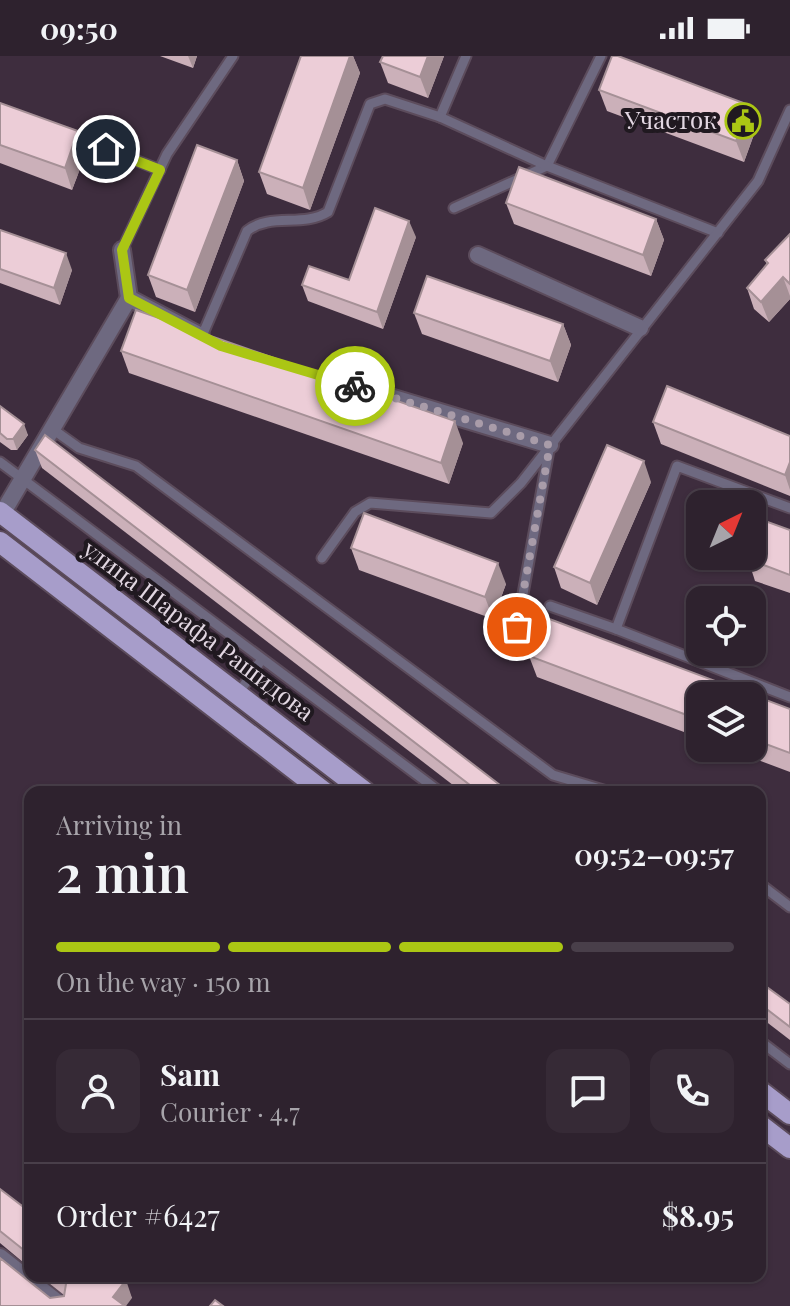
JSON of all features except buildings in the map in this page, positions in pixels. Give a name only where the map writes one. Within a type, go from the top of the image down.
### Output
[{"type":"main road","name":"улица Шарафа Рашидова","points":[[1,513],[357,786]]},
{"type":"main road","points":[[0,542],[316,786]]},
{"type":"main road","points":[[766,1096],[790,1114]]},
{"type":"main road","points":[[766,1130],[790,1148]]},
{"type":"street","points":[[1,513],[129,298],[122,250]]},
{"type":"street","points":[[478,255],[640,328]]},
{"type":"street","points":[[129,298],[221,346]]},
{"type":"street","points":[[313,373],[550,445]]},
{"type":"street","points":[[0,1257],[24,1276]]},
{"type":"street","points":[[32,1282],[62,1306]]},
{"type":"lane","points":[[122,250],[160,170],[233,56]]},
{"type":"lane","points":[[440,117],[466,56]]},
{"type":"lane","points":[[454,208],[547,166],[601,56]]},
{"type":"lane","points":[[202,336],[247,231],[261,221],[314,220],[328,212],[370,104],[385,99],[440,117],[547,166],[718,233]]},
{"type":"lane","points":[[322,558],[355,512],[370,503],[491,513],[521,483],[758,181],[790,110]]},
{"type":"lane","points":[[58,130],[160,170]]},
{"type":"lane","points":[[51,428],[79,448],[136,466],[553,775],[590,786]]},
{"type":"lane","points":[[517,627],[550,445]]},
{"type":"lane","points":[[0,462],[432,786]]},
{"type":"lane","points":[[616,629],[677,466],[790,508]]},
{"type":"lane","points":[[550,606],[790,697]]},
{"type":"lane","points":[[238,694],[262,659]]},
{"type":"lane","points":[[766,889],[790,907]]},
{"type":"lane","points":[[766,1046],[790,1064]]},
{"type":"way so far","points":[[355,386],[550,445],[517,627]]},
{"type":"place","name":"Участок","points":[[743,121]]},
{"type":"route","points":[[106,149],[160,170],[122,250],[129,298],[221,346],[355,386]]}]
